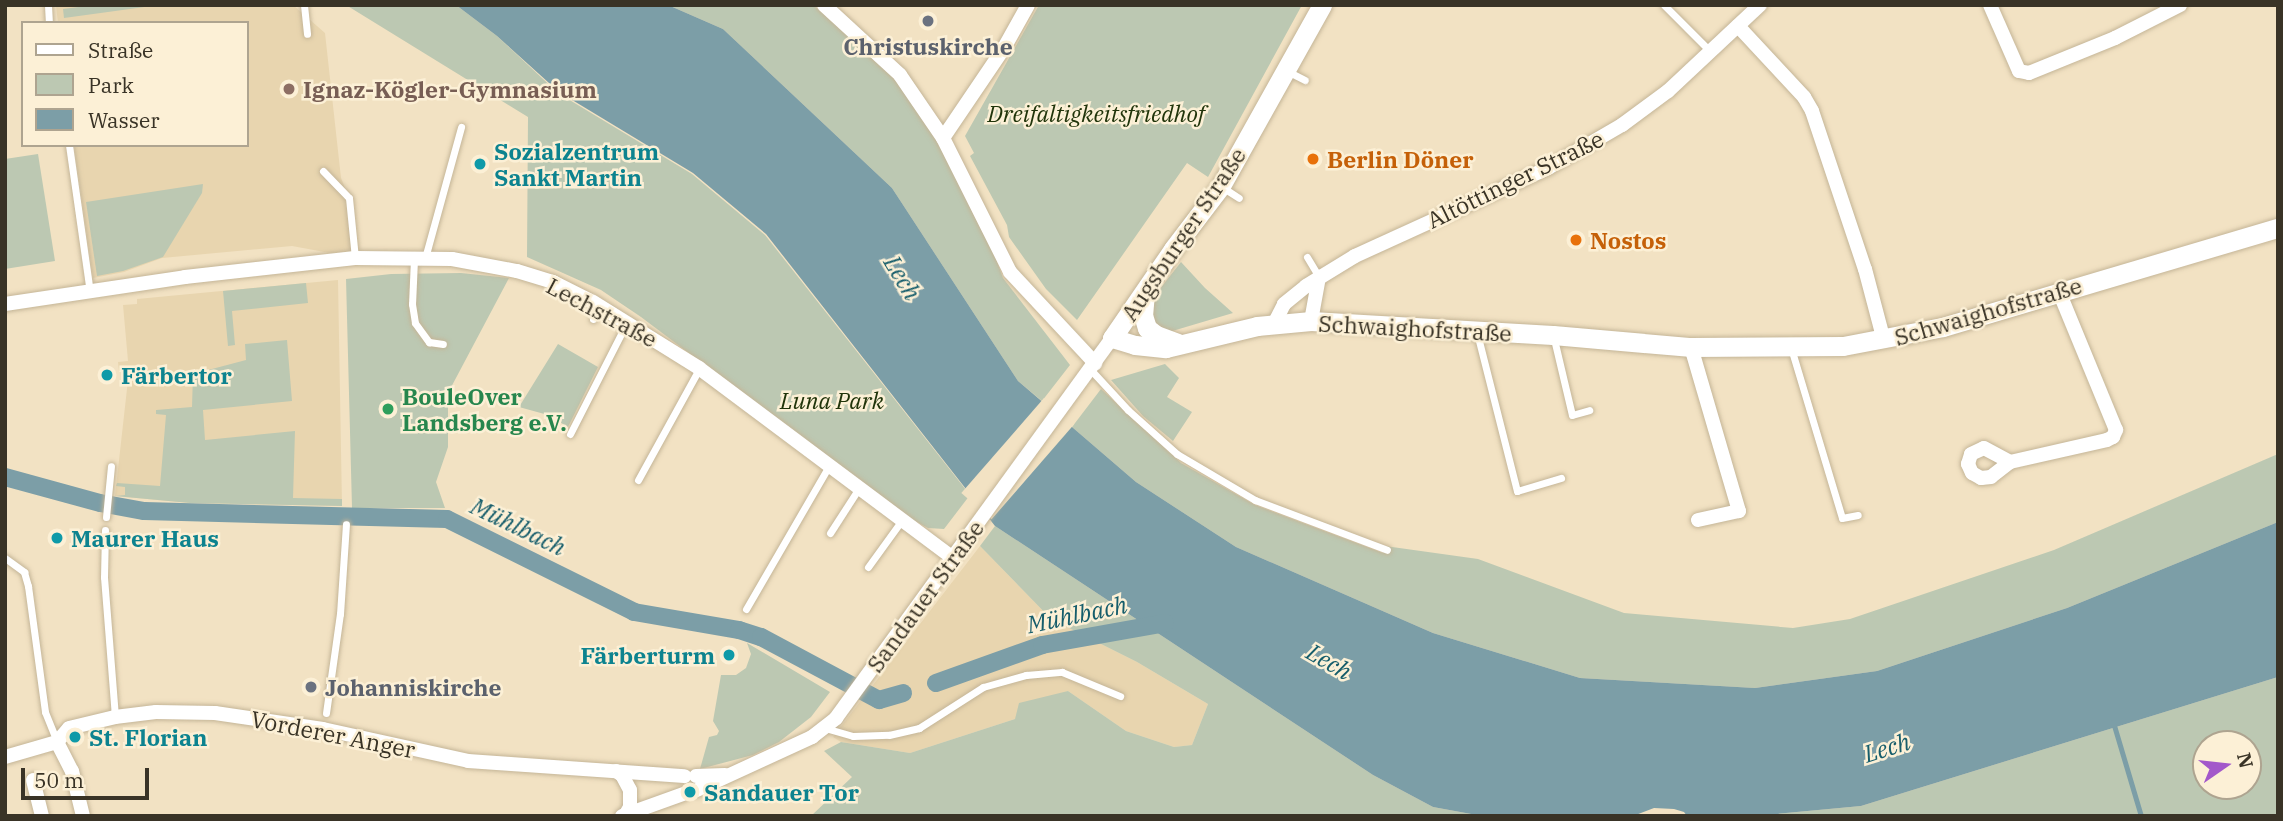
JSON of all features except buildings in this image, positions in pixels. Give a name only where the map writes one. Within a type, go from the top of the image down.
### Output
[{"type":"street","points":[[824,5],[900,75],[943,138],[1010,272],[1087,373]]},
{"type":"street","points":[[943,138],[1004,48],[1028,5]]},
{"type":"street","name":"Augsburger Straße","points":[[1087,373],[1222,187],[1322,5]]},
{"type":"street","name":"Altöttinger Straße","points":[[1274,324],[1284,304],[1319,277],[1355,257],[1548,167],[1595,142],[1668,91],[1760,5]]},
{"type":"street","points":[[1990,5],[2019,71],[2029,73],[2115,38],[2180,5]]},
{"type":"street","points":[[1738,26],[1804,97],[1812,111],[1865,269],[1884,341]]},
{"type":"street","name":"Schwaighofstraße","points":[[1112,338],[1147,347],[1183,344],[1274,324],[1311,321],[1553,334],[1691,347],[1843,346],[1884,341],[1943,327],[2278,228]]},
{"type":"street","name":"Lechstraße","points":[[10,301],[185,277],[355,258],[452,259],[519,271],[553,282],[596,312],[628,322],[699,368],[953,558]]},
{"type":"street","points":[[1311,321],[1319,277]]},
{"type":"street","points":[[1146,289],[1143,315],[1147,328],[1169,342],[1183,344]]},
{"type":"street","points":[[2010,462],[2107,440],[2113,437],[2116,430],[2059,292]]},
{"type":"street","points":[[1691,347],[1739,511],[1698,520]]},
{"type":"street","name":"Sandauer Straße","points":[[624,815],[686,787],[740,772],[825,728],[850,701],[1087,373]]},
{"type":"street","name":"Vorderer Anger","points":[[5,757],[57,742],[69,728],[115,717],[156,712],[215,713],[323,729],[468,761],[616,771],[686,787]]},
{"type":"street","points":[[323,729],[326,713]]},
{"type":"street","points":[[57,742],[72,771],[83,816]]},
{"type":"street","points":[[616,771],[622,775],[630,790],[630,807],[624,815]]},
{"type":"street","points":[[33,780],[42,816]]},
{"type":"lane","points":[[304,5],[307,34]]},
{"type":"lane","points":[[1664,5],[1710,51]]},
{"type":"lane","points":[[1287,70],[1305,80]]},
{"type":"lane","points":[[443,344],[429,342],[415,323],[412,304],[420,258],[461,127]]},
{"type":"lane","points":[[69,147],[90,292]]},
{"type":"lane","points":[[323,171],[349,198],[355,258]]},
{"type":"lane","points":[[1222,187],[1239,198]]},
{"type":"lane","points":[[1307,257],[1319,277]]},
{"type":"lane","points":[[570,434],[628,322]]},
{"type":"lane","points":[[1477,332],[1517,491],[1561,478]]},
{"type":"lane","points":[[1553,334],[1572,415],[1589,410]]},
{"type":"lane","points":[[1791,347],[1842,518],[1858,514]]},
{"type":"lane","points":[[638,480],[699,368]]},
{"type":"lane","points":[[1087,373],[1177,454],[1255,500],[1387,550]]},
{"type":"lane","points":[[106,517],[111,466]]},
{"type":"lane","points":[[746,609],[829,466]]},
{"type":"lane","points":[[830,533],[859,487]]},
{"type":"lane","points":[[868,568],[902,520]]},
{"type":"lane","points":[[326,713],[340,614],[346,524]]},
{"type":"lane","points":[[105,530],[104,577],[115,717]]},
{"type":"lane","points":[[5,558],[24,572],[28,586],[45,712],[57,742]]},
{"type":"lane","points":[[825,728],[853,736],[889,735],[919,728],[983,687],[1026,674],[1062,672],[1120,696]]},
{"type":"shaded area","name":"Ignaz-Kögler-Gymnasium","points":[[56,5],[293,5],[325,33],[341,178],[349,198],[354,251],[330,253],[292,246],[162,258],[124,272],[93,278],[74,147],[248,147],[248,21],[58,21]]},
{"type":"shaded area","points":[[338,280],[342,506],[190,503],[115,496],[129,371],[119,371],[118,362],[128,361],[123,305],[137,304],[137,299]]},
{"type":"shaded area","points":[[980,546],[1051,619],[1137,662],[1208,704],[1192,745],[1174,747],[1126,731],[1068,691],[1015,719],[910,753],[841,742],[833,737]]},
{"type":"green space","points":[[94,5],[159,5],[64,18],[63,9]]},
{"type":"green space","name":"Luna Park","points":[[346,5],[456,5],[497,36],[558,93],[692,174],[765,235],[970,495],[944,529],[928,528],[904,515],[641,317],[601,290],[527,257],[528,117]]},
{"type":"green space","points":[[668,5],[813,5],[897,77],[938,138],[984,226],[1003,278],[1070,365],[1042,401],[1018,381],[892,188],[723,29]]},
{"type":"green space","name":"Dreifaltigkeitsfriedhof","points":[[1039,5],[1302,5],[1208,177],[1187,163],[1077,320],[1046,289],[1009,237],[1007,225],[970,156],[974,153],[965,136]]},
{"type":"green space","points":[[38,154],[55,261],[5,269],[5,159]]},
{"type":"green space","points":[[203,184],[202,193],[163,257],[123,271],[97,276],[86,202]]},
{"type":"green space","points":[[1181,262],[1233,313],[1169,332],[1147,318],[1148,304]]},
{"type":"green space","points":[[461,273],[509,278],[448,393],[448,447],[436,482],[445,508],[352,508],[346,279],[391,274]]},
{"type":"green space","points":[[306,283],[308,303],[232,311],[235,345],[228,346],[223,291]]},
{"type":"green space","points":[[287,340],[292,401],[203,410],[205,440],[295,431],[293,498],[342,499],[342,506],[190,503],[115,496],[125,495],[125,487],[116,486],[117,483],[160,486],[166,415],[156,414],[156,410],[192,407],[193,374],[246,360],[245,344]]},
{"type":"green space","points":[[558,344],[598,367],[568,427],[548,415],[519,407]]},
{"type":"green space","points":[[1165,364],[1179,378],[1167,397],[1192,412],[1173,441],[1143,416],[1111,380]]},
{"type":"green space","points":[[1101,389],[1181,463],[1255,505],[1383,553],[1385,546],[1478,559],[1624,613],[1793,628],[1850,619],[2054,550],[2278,454],[2278,522],[2067,608],[1877,671],[1755,688],[1580,678],[1433,633],[1236,547],[1136,482],[1072,427]]},
{"type":"green space","points":[[995,526],[1373,775],[1433,807],[1482,816],[811,816],[852,777],[824,751],[841,742],[910,753],[1015,719],[1019,703],[1068,691],[1126,731],[1174,747],[1192,745],[1208,704],[1137,662],[1051,619],[980,546]]},
{"type":"green space","points":[[747,643],[830,692],[811,717],[779,742],[753,755],[700,769],[709,737],[717,735],[719,731],[713,721],[721,675],[736,675],[746,668],[751,654]]},
{"type":"green space","points":[[2278,677],[2278,816],[1755,816],[1861,806]]},
{"type":"water","name":"Lech","points":[[456,5],[668,5],[723,29],[892,188],[1018,381],[1136,482],[1236,547],[1433,633],[1580,678],[1755,688],[1877,671],[2067,608],[2278,522],[2278,677],[1861,806],[1755,816],[1687,816],[1674,809],[1654,808],[1633,816],[1482,816],[1433,807],[1373,775],[995,526],[766,234],[693,173],[559,92],[497,36]]},
{"type":"pier","points":[[1044,398],[1074,424],[992,519],[961,493]]},
{"type":"waterway","name":"Mühlbach","points":[[5,477],[100,503],[144,511],[447,519],[634,612],[739,630],[761,637],[879,700],[903,693]]},
{"type":"waterway","name":"Mühlbach","points":[[936,683],[1042,645],[1165,623]]},
{"type":"waterway","points":[[2113,722],[2141,816]]},
{"type":"place","name":"Christuskirche","points":[[928,21]]},
{"type":"place","name":"Ignaz-Kögler-Gymnasium","points":[[289,89]]},
{"type":"place","name":"Berlin Döner","points":[[1313,159]]},
{"type":"place","name":"Sozialzentrum Sankt Martin","points":[[480,164]]},
{"type":"place","name":"Nostos","points":[[1576,240]]},
{"type":"place","name":"Färbertor","points":[[107,375]]},
{"type":"place","name":"BouleOver Landsberg e.V.","points":[[388,409]]},
{"type":"place","name":"Maurer Haus","points":[[57,538]]},
{"type":"place","name":"Färberturm","points":[[729,655]]},
{"type":"place","name":"Johanniskirche","points":[[311,687]]},
{"type":"place","name":"St. Florian","points":[[75,737]]},
{"type":"place","name":"Sandauer Tor","points":[[690,792]]}]
